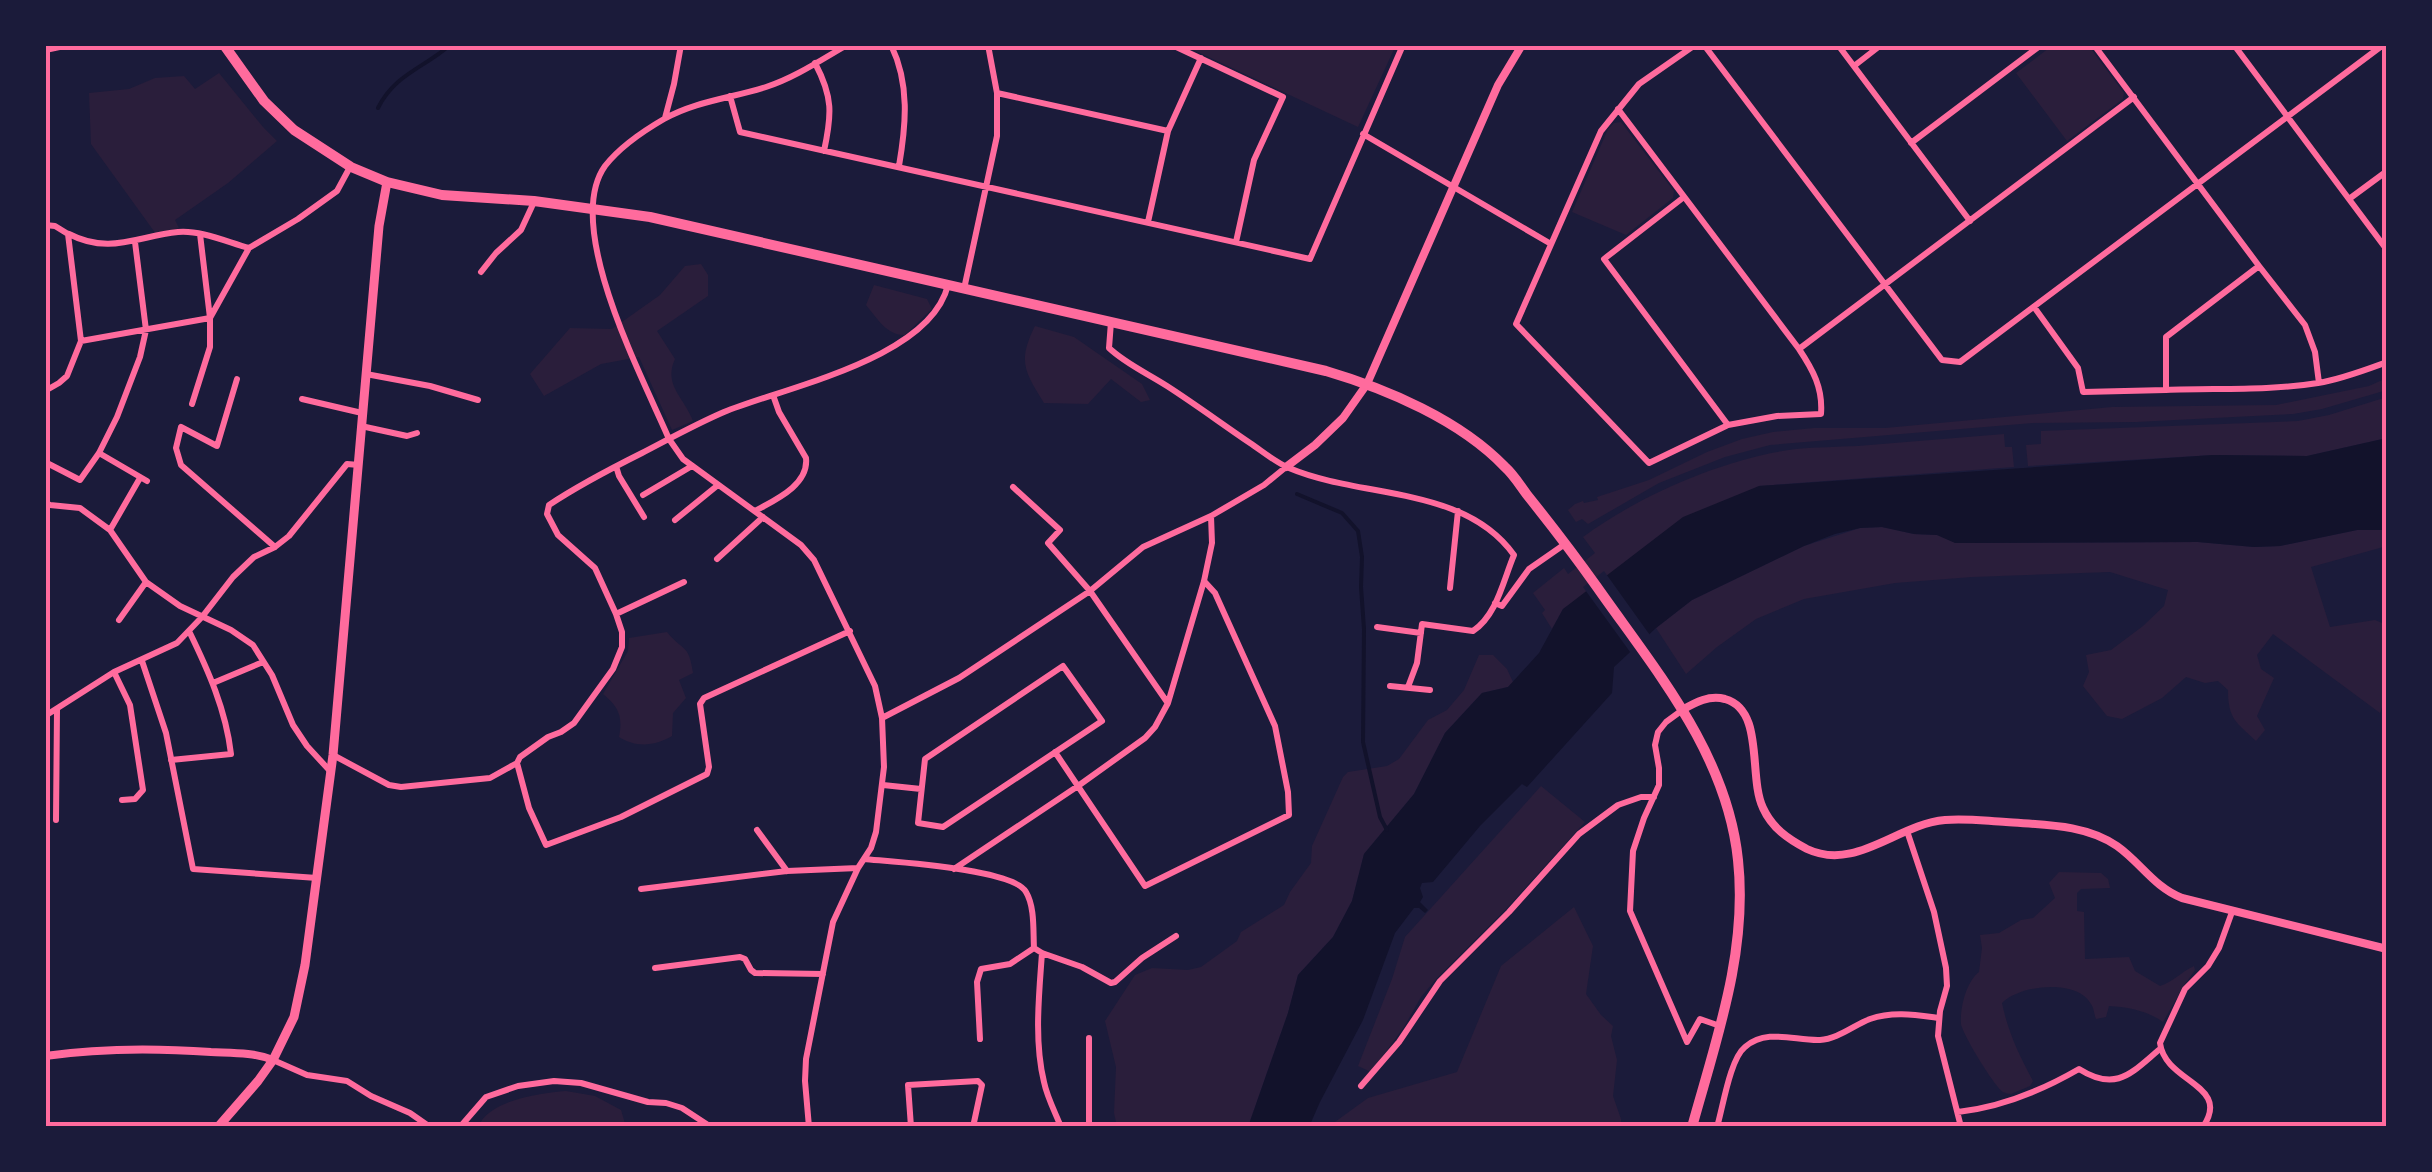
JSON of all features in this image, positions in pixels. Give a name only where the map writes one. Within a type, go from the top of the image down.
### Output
[{"type":"main road","points":[[45,48],[59,45]]},
{"type":"main road","points":[[224,45],[264,101],[294,130],[351,167],[387,182],[442,195],[650,217],[1326,371],[1367,384],[1440,417],[1504,466],[1566,544],[1663,680],[1704,746],[1720,783],[1738,860],[1738,944],[1692,1127]]},
{"type":"main road","points":[[218,1127],[273,1060],[294,1016],[300,992],[332,755],[387,182]]},
{"type":"street","points":[[664,119],[681,45]]},
{"type":"street","points":[[809,1127],[806,1059],[833,922],[876,832],[883,785],[882,718],[875,686],[814,560],[801,546],[692,466],[669,439],[605,287],[594,244],[592,208],[604,168],[621,150],[664,119],[768,86],[847,45]]},
{"type":"street","points":[[892,45],[904,82],[906,126],[899,166]]},
{"type":"street","points":[[964,288],[997,136],[997,93],[988,45]]},
{"type":"street","points":[[1172,45],[1283,96],[1254,160],[1236,242]]},
{"type":"street","points":[[730,96],[740,132],[1310,260],[1403,45]]},
{"type":"street","points":[[882,718],[958,678],[1090,591],[1143,548],[1212,516],[1264,485],[1343,418],[1367,384],[1498,85],[1522,45]]},
{"type":"street","points":[[1618,109],[1799,349],[1815,374],[1822,398],[1821,414],[1777,416],[1728,426],[1648,463],[1516,324],[1600,131],[1618,109],[1639,84],[1696,45]]},
{"type":"street","points":[[1704,45],[1942,360],[1960,362],[2383,45]]},
{"type":"street","points":[[1838,45],[1970,220]]},
{"type":"street","points":[[1854,66],[1881,45]]},
{"type":"street","points":[[1911,143],[2041,45]]},
{"type":"street","points":[[2094,45],[2305,325],[2316,352],[2319,383]]},
{"type":"street","points":[[2234,45],[2387,250]]},
{"type":"street","points":[[1148,222],[1168,131],[1200,58]]},
{"type":"street","points":[[816,63],[830,103],[824,150]]},
{"type":"street","points":[[997,93],[1168,131]]},
{"type":"street","points":[[1799,349],[2134,97]]},
{"type":"street","points":[[1363,134],[1552,244]]},
{"type":"street","points":[[210,318],[249,248],[337,192],[351,167]]},
{"type":"street","points":[[2350,199],[2387,171]]},
{"type":"street","points":[[1684,197],[1604,258],[1728,426]]},
{"type":"street","points":[[481,272],[521,230],[534,202]]},
{"type":"street","points":[[45,225],[55,226],[88,244],[134,242],[181,232],[249,248]]},
{"type":"street","points":[[45,391],[67,376],[80,341],[68,234]]},
{"type":"street","points":[[192,404],[210,347],[200,234]]},
{"type":"street","points":[[45,462],[80,480],[117,417],[146,330],[134,242]]},
{"type":"street","points":[[2166,390],[2166,337],[2259,266]]},
{"type":"street","points":[[332,755],[401,787],[490,778],[517,763],[520,756],[548,737],[574,724],[613,669],[622,647],[622,632],[595,568],[558,535],[547,514],[549,505],[580,484],[721,414],[824,380],[892,348],[940,307],[948,285]]},
{"type":"street","points":[[2034,307],[2078,368],[2083,392],[2319,383],[2387,362]]},
{"type":"street","points":[[80,341],[210,318]]},
{"type":"street","points":[[1111,322],[1108,348],[1120,359],[1166,385],[1286,467],[1344,486],[1427,500],[1458,511],[1502,537],[1514,555],[1495,603],[1481,625],[1472,631],[1422,624],[1418,663],[1408,688]]},
{"type":"street","points":[[366,374],[478,400]]},
{"type":"street","points":[[237,379],[217,446],[182,427],[176,448],[181,465],[275,547]]},
{"type":"street","points":[[754,511],[791,488],[805,475],[808,465],[773,396]]},
{"type":"street","points":[[302,399],[362,413]]},
{"type":"street","points":[[361,426],[406,436],[417,433]]},
{"type":"street","points":[[99,453],[144,479],[110,530]]},
{"type":"street","points":[[45,716],[114,672],[177,643],[243,567],[289,536],[347,464],[359,464]]},
{"type":"street","points":[[616,466],[644,518]]},
{"type":"street","points":[[643,495],[692,466]]},
{"type":"street","points":[[675,520],[718,485]]},
{"type":"street","points":[[1014,487],[1060,530],[1048,543],[1090,591],[1168,703]]},
{"type":"street","points":[[45,502],[80,508],[110,530],[146,582],[180,606],[253,645],[272,675],[293,725],[330,772]]},
{"type":"street","points":[[1450,588],[1458,511]]},
{"type":"street","points":[[954,870],[1145,738],[1163,715],[1204,580],[1212,543],[1212,516]]},
{"type":"street","points":[[718,559],[763,517]]},
{"type":"street","points":[[1495,603],[1502,606],[1528,569],[1566,544]]},
{"type":"street","points":[[1055,752],[1145,886],[1289,815],[1276,726],[1215,592],[1204,580]]},
{"type":"street","points":[[119,620],[146,582]]},
{"type":"street","points":[[616,614],[684,582]]},
{"type":"street","points":[[1376,627],[1421,632]]},
{"type":"street","points":[[171,760],[231,754],[228,730],[212,683],[188,631]]},
{"type":"street","points":[[517,763],[529,808],[546,845],[622,817],[707,774],[700,704],[704,698],[850,631]]},
{"type":"street","points":[[142,661],[162,715],[192,869],[316,878]]},
{"type":"street","points":[[212,683],[264,662]]},
{"type":"street","points":[[1063,666],[1102,721],[943,827],[918,823],[921,788],[926,759],[1063,666]]},
{"type":"street","points":[[114,672],[130,705],[143,790],[135,799],[122,800]]},
{"type":"street","points":[[1390,686],[1430,690]]},
{"type":"street","points":[[1720,1026],[1700,1019],[1687,1042],[1630,911],[1633,851],[1659,785],[1658,732],[1682,710],[1700,700],[1718,697],[1733,701],[1744,710],[1752,735],[1761,806],[1770,822],[1794,842],[1818,853],[1861,852],[1938,820],[2077,829],[2107,839],[2122,849],[2168,892],[2232,912],[2387,948]]},
{"type":"street","points":[[56,820],[57,709]]},
{"type":"street","points":[[883,785],[921,788]]},
{"type":"street","points":[[1361,1086],[1399,1042],[1440,981],[1579,834],[1618,805],[1654,797]]},
{"type":"street","points":[[45,800],[56,800]]},
{"type":"street","points":[[756,830],[787,871]]},
{"type":"street","points":[[1907,831],[1934,912],[1946,968],[1938,1036],[1962,1127]]},
{"type":"street","points":[[864,859],[1010,879],[1021,885],[1030,902],[1034,948],[1110,983],[1176,936]]},
{"type":"street","points":[[641,889],[787,871],[858,868]]},
{"type":"street","points":[[2203,1127],[2213,1107],[2208,1096],[2165,1060],[2160,1048],[2162,1034],[2186,989],[2219,948],[2232,912]]},
{"type":"street","points":[[980,1039],[977,982],[981,969],[1010,964],[1034,948]]},
{"type":"street","points":[[1042,954],[1038,1019],[1042,1072],[1061,1127]]},
{"type":"street","points":[[654,968],[740,957],[755,972],[824,974]]},
{"type":"street","points":[[1717,1127],[1735,1060],[1741,1050],[1760,1038],[1829,1039],[1883,1015],[1940,1018]]},
{"type":"street","points":[[1089,1038],[1089,1127]]},
{"type":"street","points":[[1958,1112],[2019,1098],[2079,1069],[2102,1079],[2124,1078],[2160,1048]]},
{"type":"street","points":[[45,1056],[105,1050],[261,1055],[307,1075],[347,1081],[430,1127]]},
{"type":"street","points":[[460,1127],[486,1098],[518,1086],[554,1081],[581,1083],[682,1108],[712,1127]]},
{"type":"street","points":[[911,1127],[908,1085],[978,1081],[982,1085],[973,1127]]},
{"type":"shaded area","points":[[1183,45],[1396,45],[1358,127]]},
{"type":"shaded area","points":[[2053,45],[2088,45],[2124,93],[2123,99],[2067,141],[2016,73]]},
{"type":"shaded area","points":[[219,73],[277,141],[228,183],[175,220],[179,228],[156,234],[91,144],[89,93],[129,89],[155,78],[184,76],[195,89]]},
{"type":"shaded area","points":[[1621,122],[1674,191],[1673,198],[1626,235],[1572,212],[1608,129]]},
{"type":"shaded area","points":[[701,264],[708,275],[708,296],[657,331],[675,359],[673,384],[693,421],[672,430],[639,357],[601,364],[544,396],[530,374],[570,328],[612,329],[660,295],[685,266]]},
{"type":"shaded area","points":[[874,285],[927,299],[932,309],[905,335],[893,333],[866,305]]},
{"type":"shaded area","points":[[1035,326],[1074,337],[1142,384],[1150,400],[1141,402],[1111,379],[1088,404],[1044,403],[1032,383],[1025,358]]},
{"type":"shaded area","points":[[2387,378],[2387,390],[2293,414],[2033,423],[1770,445],[1725,457],[1659,483],[1588,524],[1582,519],[1576,522],[1568,510],[1583,501],[1598,500],[1597,497],[1649,480],[1707,452],[1773,432],[1885,428],[2112,407],[2276,405],[2369,386]]},
{"type":"shaded area","points":[[2387,397],[2387,438],[2307,456],[2213,455],[2028,466],[2026,445],[2041,444],[2041,431],[2298,421]]},
{"type":"shaded area","points":[[2004,434],[2005,447],[2012,447],[2014,467],[1759,486],[1563,609],[1552,629],[1533,593],[1564,568],[1568,574],[1595,553],[1583,537],[1630,507],[1712,470],[1796,449]]},
{"type":"shaded area","points":[[2387,438],[2387,530],[2357,530],[2280,546],[2254,547],[2198,542],[1955,543],[1937,535],[1860,528],[1804,546],[1692,600],[1614,667],[1612,693],[1527,787],[1522,784],[1480,826],[1433,882],[1422,883],[1420,902],[1428,910],[1425,913],[1414,908],[1395,933],[1363,1020],[1309,1127],[1248,1127],[1298,975],[1333,937],[1352,901],[1364,854],[1414,794],[1445,733],[1482,693],[1508,687],[1539,653],[1563,609],[1683,517],[1759,486],[2213,455],[2307,456]]},
{"type":"shaded area","points":[[1860,528],[1937,535],[1956,543],[2198,542],[2254,547],[2280,546],[2357,530],[2387,530],[2387,546],[2311,567],[2330,627],[2375,620],[2387,625],[2387,694],[2380,713],[2273,634],[2257,655],[2261,669],[2274,678],[2257,716],[2265,730],[2256,741],[2234,719],[2228,690],[2218,681],[2205,683],[2186,677],[2162,698],[2122,719],[2107,716],[2083,686],[2089,672],[2086,655],[2111,650],[2143,626],[2164,606],[2168,590],[2110,572],[1895,583],[1804,599],[1756,619],[1686,674],[1656,628],[1692,600],[1804,546]]},
{"type":"shaded area","points":[[667,632],[687,652],[691,663],[693,673],[679,680],[686,698],[673,713],[672,736],[652,744],[632,743],[619,737],[618,713],[603,694],[628,651],[629,638]]},
{"type":"shaded area","points":[[1479,655],[1493,655],[1513,682],[1508,687],[1482,693],[1445,733],[1414,794],[1364,854],[1352,901],[1333,937],[1298,975],[1248,1127],[1117,1127],[1116,1067],[1105,1021],[1135,975],[1152,968],[1201,967],[1237,941],[1241,932],[1284,905],[1311,863],[1312,846],[1343,777],[1348,772],[1387,766],[1399,759],[1428,720],[1447,710],[1464,690]]},
{"type":"shaded area","points":[[1541,786],[1585,822],[1437,978],[1371,1072],[1358,1066],[1405,937]]},
{"type":"shaded area","points":[[2059,872],[2101,873],[2108,879],[2110,888],[2081,889],[2077,893],[2077,911],[2084,912],[2085,959],[2129,957],[2135,971],[2160,986],[2194,966],[2195,970],[2163,1022],[2138,1010],[2109,1006],[2106,1017],[2096,1019],[2092,1006],[2074,990],[2048,987],[2010,997],[2002,1003],[2004,1014],[2033,1081],[2030,1086],[2008,1094],[1993,1080],[1967,1038],[1961,1024],[1963,1003],[1979,972],[1980,935],[1999,933],[2021,920],[2033,918],[2055,898],[2049,883]]},
{"type":"shaded area","points":[[1574,907],[1593,946],[1586,994],[1613,1026],[1611,1036],[1617,1060],[1613,1096],[1621,1127],[1328,1127],[1368,1098],[1457,1072],[1501,966]]},
{"type":"shaded area","points":[[566,1091],[595,1096],[621,1110],[626,1127],[478,1127],[504,1104]]},
{"type":"pier","points":[[1604,571],[1652,638],[1633,656],[1583,587]]},
{"type":"waterway","points":[[378,108],[401,79],[450,45]]},
{"type":"waterway","points":[[1297,494],[1342,513],[1358,531],[1364,629],[1363,742],[1380,817],[1387,830]]}]
